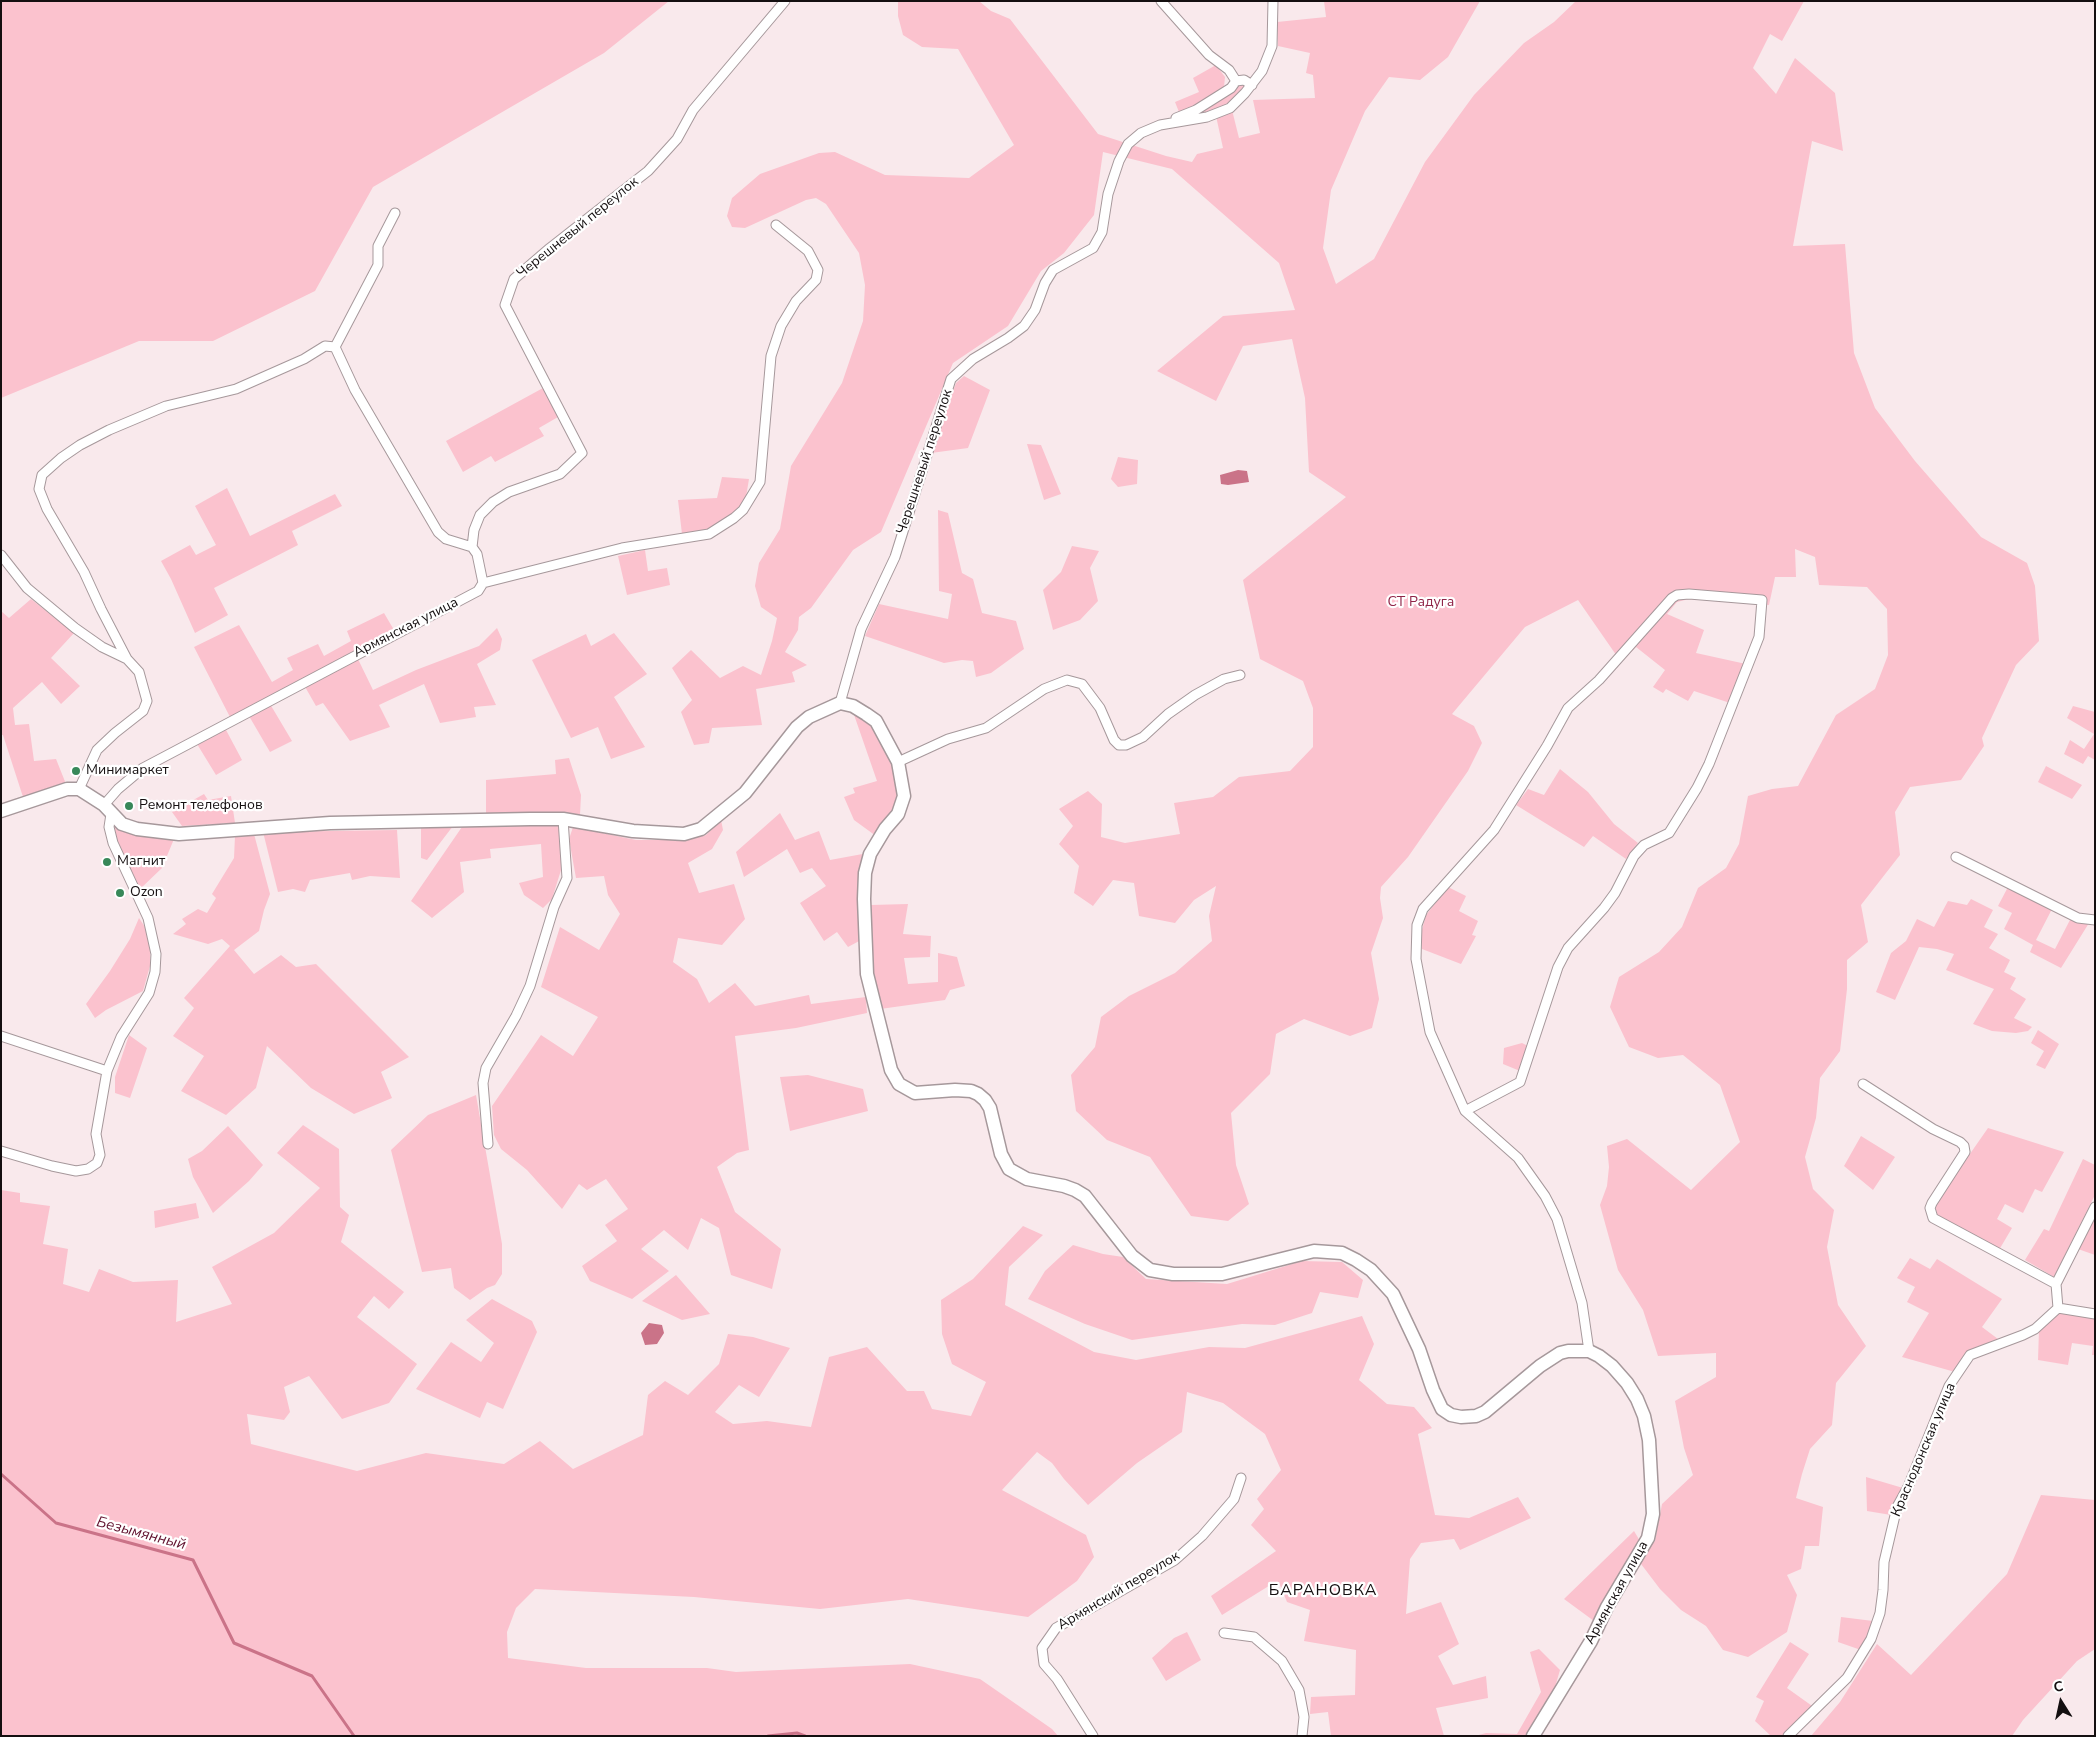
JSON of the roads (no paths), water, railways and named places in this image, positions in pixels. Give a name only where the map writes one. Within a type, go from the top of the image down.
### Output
[{"type":"street","name":"Черешневый переулок","points":[[472,547],[474,530],[480,515],[494,502],[509,492],[560,474],[582,453],[505,304],[514,279],[550,248],[648,171],[677,139],[693,110],[786,1]]},
{"type":"street","points":[[1161,1],[1210,55],[1229,70],[1236,81],[1244,80],[1252,85]]},
{"type":"street","name":"Черешневый переулок","points":[[1160,125],[1207,117],[1230,108],[1252,85],[1262,71],[1272,46],[1273,1]]},
{"type":"street","name":"Черешневый переулок","points":[[840,703],[861,629],[895,557],[951,379],[973,359],[1024,326],[1036,310],[1045,283],[1053,270],[1092,248],[1102,232],[1108,194],[1119,161],[1128,144],[1141,133],[1196,110],[1231,88],[1236,81]]},
{"type":"street","points":[[335,347],[378,265],[378,246],[395,213]]},
{"type":"street","name":"Армянская улица","points":[[108,809],[118,789],[143,768],[478,591],[483,583],[622,548],[709,534],[734,518],[743,510],[760,482],[771,356],[781,326],[796,301],[816,280],[818,270],[808,251],[776,226]]},
{"type":"street","points":[[79,789],[97,750],[143,711],[147,701],[145,688],[139,672],[127,658],[84,572],[47,509],[39,489],[42,475],[61,458],[80,445],[109,430],[166,406],[236,389],[304,359],[325,346],[335,347]]},
{"type":"street","points":[[335,347],[355,390],[438,532],[446,539],[472,547],[477,554],[483,583]]},
{"type":"street","points":[[1,555],[27,588],[75,628],[102,647],[127,658]]},
{"type":"street","points":[[1,811],[67,788],[79,789],[108,809],[122,824],[137,829],[179,834],[330,823],[563,819],[633,831],[684,834],[701,829],[745,793],[797,727],[809,717],[840,703],[853,706],[876,721],[898,762],[904,796],[898,814],[885,829],[870,854],[865,873],[864,899],[867,974],[891,1070],[899,1084],[915,1093],[963,1090],[978,1094],[990,1108],[1001,1154],[1009,1169],[1027,1179],[1064,1186],[1085,1196],[1132,1256],[1150,1270],[1173,1274],[1222,1274],[1314,1251],[1342,1253],[1356,1260],[1371,1270],[1393,1294],[1419,1349],[1433,1390],[1442,1409],[1451,1415],[1468,1416],[1485,1412],[1540,1366],[1560,1353],[1578,1349],[1589,1351],[1582,1303],[1557,1219],[1545,1196],[1518,1158],[1465,1110],[1430,1032],[1416,959],[1417,925],[1423,909],[1494,830],[1547,746],[1568,708],[1599,680],[1672,598],[1677,595],[1689,594],[1762,600],[1757,642],[1709,764],[1697,788],[1669,833],[1644,845],[1634,856],[1615,892],[1604,908],[1568,948],[1558,967],[1520,1082],[1465,1110]]},
{"type":"street","points":[[898,762],[948,739],[986,728],[1044,689],[1067,680],[1082,684],[1100,708],[1114,740],[1119,745],[1126,745],[1143,737],[1168,714],[1195,695],[1224,679],[1240,675]]},
{"type":"street","points":[[1,1151],[76,1171],[88,1169],[97,1163],[100,1155],[96,1134],[107,1071],[121,1037],[149,993],[155,972],[156,954],[148,918],[113,843],[109,827],[108,809]]},
{"type":"street","points":[[488,1144],[483,1083],[486,1068],[516,1016],[530,986],[554,906],[567,878],[563,819]]},
{"type":"street","points":[[1956,857],[2078,918],[2095,920]]},
{"type":"street","points":[[1,1036],[107,1071]]},
{"type":"street","points":[[1863,1084],[1933,1129],[1960,1142],[1964,1146],[1965,1152],[1932,1203],[1930,1208],[1933,1218],[2056,1284]]},
{"type":"street","points":[[2095,1207],[2056,1284],[2058,1308],[2095,1314]]},
{"type":"street","name":"Краснодонская улица","points":[[1788,1736],[1847,1678],[1871,1639],[1880,1613],[1884,1562],[1897,1507],[1908,1486],[1950,1386],[1970,1355],[2035,1329],[2058,1308]]},
{"type":"street","name":"Армянская улица","points":[[1533,1736],[1591,1641],[1607,1607],[1648,1538],[1653,1514],[1648,1440],[1644,1416],[1637,1399],[1627,1383],[1612,1366],[1600,1356],[1589,1351]]},
{"type":"street","name":"Армянский переулок","points":[[1093,1736],[1057,1679],[1044,1664],[1042,1648],[1056,1628],[1175,1560],[1202,1536],[1234,1499],[1241,1478]]},
{"type":"street","points":[[1224,1633],[1254,1637],[1282,1661],[1299,1690],[1304,1718],[1302,1736]]},
{"type":"waterway","name":"Безымянный","points":[[1,1474],[56,1523],[193,1560],[234,1643],[312,1676],[354,1736]]},
{"type":"waterway","name":"Безымянный","points":[[768,1736],[797,1733],[805,1736]]},
{"type":"place","name":"Минимаркет","points":[[76,771]]},
{"type":"place","name":"Ремонт телефонов","points":[[129,806]]},
{"type":"place","name":"Магнит","points":[[107,862]]},
{"type":"place","name":"Ozon","points":[[120,893]]},
{"type":"district","name":"БАРАНОВКА","points":[[1323,1591]]},
{"type":"park label","name":"СТ Радуга","points":[[1421,603]]}]
